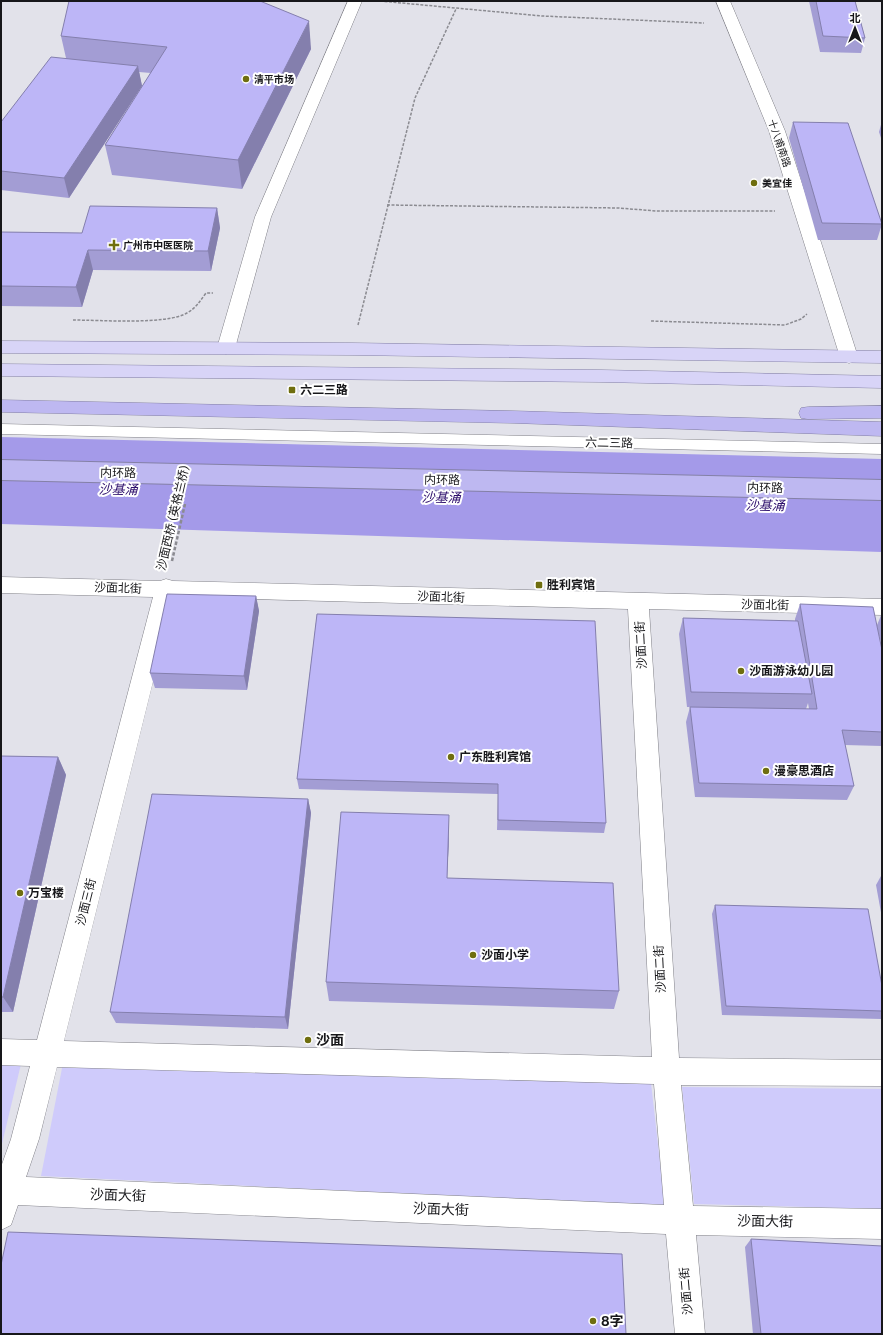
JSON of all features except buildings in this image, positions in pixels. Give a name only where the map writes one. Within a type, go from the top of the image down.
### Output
[{"type":"highway","points":[[6,406],[513,417],[882,429]]},
{"type":"highway","points":[[513,417],[882,412]]},
{"type":"highway","name":"内环路","points":[[1,470],[882,490]]},
{"type":"main road","points":[[1,347],[352,349],[882,357]]},
{"type":"main road","points":[[1,370],[602,376],[882,382]]},
{"type":"street","points":[[226,348],[263,217],[355,1]]},
{"type":"street","name":"十八甫南路","points":[[723,1],[777,131],[849,356]]},
{"type":"street","name":"沙面北街","points":[[1,585],[882,607]]},
{"type":"street","name":"沙面三街","points":[[3,1199],[25,1139],[48,1053],[165,588]]},
{"type":"street","name":"沙面二街","points":[[638,602],[666,1071],[690,1334]]},
{"type":"street","points":[[1,1052],[666,1071],[882,1073]]},
{"type":"street","name":"沙面大街","points":[[3,1199],[679,1220],[882,1224]]},
{"type":"lane","name":"六二三路","points":[[1,430],[882,449]]},
{"type":"path","points":[[376,1],[456,9],[623,21],[732,24]]},
{"type":"path","points":[[352,349],[415,98],[456,9]]},
{"type":"path","points":[[387,205],[619,208],[656,211],[803,211]]},
{"type":"path","points":[[72,320],[168,320],[186,314],[197,306],[206,293],[242,292]]},
{"type":"path","points":[[652,321],[742,325],[785,325],[801,319],[812,310]]},
{"type":"path","name":"沙面西桥 (英格兰桥)","points":[[165,588],[186,498]]},
{"type":"shaded area","points":[[1,1063],[21,1064],[1,1148]]},
{"type":"shaded area","points":[[63,1063],[651,1083],[665,1206],[41,1176]]},
{"type":"shaded area","points":[[682,1087],[882,1089],[882,1209],[694,1204]]},
{"type":"water","name":"沙基涌","points":[[1,437],[882,459],[882,552],[1,524]]},
{"type":"place","name":"清平市场","points":[[246,79]]},
{"type":"place","name":"美宜佳","points":[[754,183]]},
{"type":"place","name":"广州市中医医院","points":[[114,245]]},
{"type":"place","name":"六二三路","points":[[292,390]]},
{"type":"place","name":"胜利宾馆","points":[[539,585]]},
{"type":"place","name":"沙面游泳幼儿园","points":[[741,671]]},
{"type":"place","name":"广东胜利宾馆","points":[[451,757]]},
{"type":"place","name":"漫豪思酒店","points":[[766,771]]},
{"type":"place","name":"万宝楼","points":[[20,893]]},
{"type":"place","name":"沙面小学","points":[[473,955]]},
{"type":"place","name":"沙面","points":[[308,1040]]},
{"type":"place","name":"8字","points":[[593,1321]]}]
